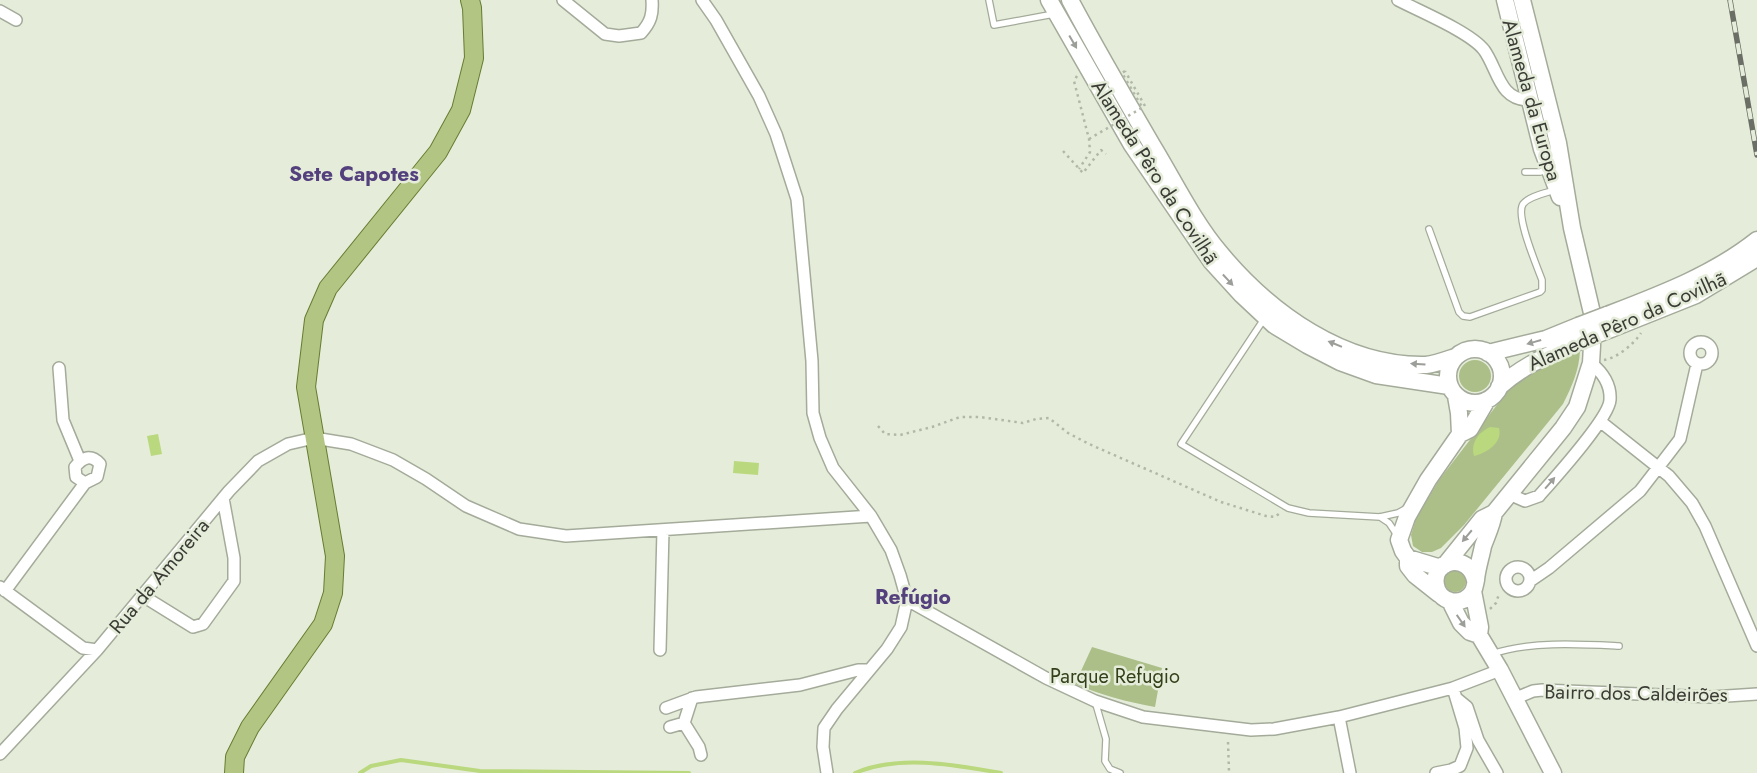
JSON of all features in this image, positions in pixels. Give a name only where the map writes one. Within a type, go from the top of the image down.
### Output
[{"type":"main road","points":[[234,773],[235,757],[250,727],[323,624],[333,593],[335,556],[306,387],[314,320],[328,288],[438,152],[461,110],[474,58],[470,0]]},
{"type":"main road","name":"Alameda Pêro da Covilhã","points":[[1052,7],[1132,144],[1210,261],[1274,325],[1306,345],[1340,362],[1376,375],[1453,391],[1471,403],[1487,400],[1494,395],[1502,379],[1501,370],[1498,362],[1488,353],[1477,349],[1469,350],[1455,357],[1428,365],[1397,363],[1359,354],[1327,341],[1300,326],[1272,306],[1254,290],[1219,253],[1187,206],[1070,0]]},
{"type":"main road","name":"Alameda da Europa","points":[[1505,0],[1542,149],[1572,228]]},
{"type":"main road","name":"Alameda da Europa","points":[[1474,586],[1484,544],[1494,514],[1563,428],[1577,407],[1596,362],[1592,313],[1572,228],[1558,143],[1522,0]]},
{"type":"main road","name":"Alameda Pêro da Covilhã","points":[[1499,387],[1514,373],[1579,334],[1609,322],[1756,250]]},
{"type":"main road","name":"Alameda Pêro da Covilhã","points":[[1488,353],[1546,338],[1579,334]]},
{"type":"main road","points":[[1455,357],[1448,371],[1459,413],[1460,434]]},
{"type":"main road","points":[[1474,586],[1463,600],[1444,597],[1415,576],[1408,566],[1408,558],[1399,540],[1413,504],[1460,434],[1470,429],[1487,400]]},
{"type":"main road","name":"Alameda da Europa","points":[[1443,566],[1482,519],[1494,514]]},
{"type":"main road","points":[[1408,558],[1443,566],[1462,562],[1471,570],[1480,627],[1479,635],[1516,698],[1553,773]]},
{"type":"main road","points":[[1443,566],[1436,578],[1436,589],[1470,632],[1479,635]]},
{"type":"street","points":[[563,0],[604,34],[619,36],[642,33],[650,23],[653,12],[652,0]]},
{"type":"street","points":[[702,0],[716,20],[759,96],[776,134],[797,200],[812,361],[813,413],[820,438],[833,468],[871,516],[891,550],[906,600],[901,627],[887,649],[837,709],[824,728],[823,747],[827,773]]},
{"type":"street","points":[[1398,0],[1477,42],[1506,91],[1520,100],[1530,100]]},
{"type":"street","points":[[0,12],[16,20]]},
{"type":"street","points":[[1509,494],[1525,501],[1539,496],[1601,422],[1610,400],[1608,384],[1596,362]]},
{"type":"street","points":[[1530,581],[1549,568],[1640,491],[1658,468],[1680,439],[1697,364]]},
{"type":"street","points":[[60,368],[63,420],[80,461]]},
{"type":"street","points":[[1601,422],[1675,481],[1692,503],[1705,526],[1757,646]]},
{"type":"street","name":"Rua da Amoreira","points":[[3,589],[83,648],[97,650],[223,498],[258,461],[288,444],[314,438]]},
{"type":"street","points":[[314,438],[351,444],[392,460],[426,479],[466,506],[519,529],[566,536],[871,516]]},
{"type":"street","points":[[3,589],[84,483],[97,477],[100,464],[95,458],[87,457],[75,466],[76,477],[84,483]]},
{"type":"street","points":[[143,596],[193,627],[203,624],[234,581],[234,558],[223,498]]},
{"type":"street","points":[[660,650],[663,530]]},
{"type":"street","points":[[906,600],[1046,678],[1096,701],[1143,717],[1251,730],[1274,729],[1454,693],[1500,670]]},
{"type":"street","points":[[0,754],[97,650]]},
{"type":"street","points":[[666,708],[692,698],[800,685],[858,670],[869,670]]},
{"type":"street","name":"Bairro dos Caldeirões","points":[[1516,698],[1533,691],[1542,690],[1712,698],[1757,694]]},
{"type":"street","points":[[1436,773],[1460,766],[1467,748],[1465,728],[1454,693]]},
{"type":"street","points":[[1454,693],[1467,707],[1478,740],[1497,773]]},
{"type":"street","points":[[692,698],[684,723],[701,755]]},
{"type":"street","points":[[1339,717],[1350,773]]},
{"type":"street","points":[[670,727],[684,723]]},
{"type":"lane","points":[[989,0],[994,25],[1052,7]]},
{"type":"lane","points":[[1524,172],[1540,172],[1549,169]]},
{"type":"lane","points":[[1429,229],[1460,312],[1463,316],[1470,317],[1540,292],[1542,280],[1522,222],[1521,210],[1522,205],[1533,198],[1557,190]]},
{"type":"lane","points":[[1265,317],[1181,444],[1285,506],[1309,513],[1380,517],[1398,513],[1413,504]]},
{"type":"lane","points":[[1380,517],[1395,530],[1399,540]]},
{"type":"lane","points":[[1490,655],[1517,647],[1581,644],[1619,646]]},
{"type":"lane","points":[[1096,701],[1106,740],[1105,761],[1110,769],[1120,773]]},
{"type":"path","points":[[1126,71],[1145,106],[1142,108],[1122,73],[1126,71]]},
{"type":"path","points":[[1079,72],[1074,81],[1089,139],[1090,152],[1079,169]]},
{"type":"path","points":[[1127,74],[1145,106]]},
{"type":"path","points":[[1089,139],[1145,106]]},
{"type":"path","points":[[1064,151],[1083,174],[1100,150],[1106,154]]},
{"type":"path","points":[[1596,362],[1609,359],[1631,344],[1644,328]]},
{"type":"path","points":[[878,426],[885,434],[900,436],[932,427],[960,416],[1023,423],[1036,419],[1050,418],[1068,433],[1089,444],[1221,502],[1266,516],[1276,517],[1285,506]]},
{"type":"path","points":[[1489,610],[1496,603],[1499,594]]},
{"type":"path","points":[[1228,742],[1229,772]]},
{"type":"green space","points":[[1580,351],[1574,378],[1563,404],[1464,525],[1441,548],[1432,552],[1422,552],[1413,546],[1411,535],[1416,518],[1439,480],[1513,384],[1525,374]]},
{"type":"green space","points":[[1475,360],[1487,364],[1491,376],[1487,388],[1475,392],[1463,388],[1459,376],[1463,364]]},
{"type":"green space","points":[[1451,570],[1459,570],[1466,577],[1466,585],[1459,592],[1451,592],[1444,585],[1444,577]]},
{"type":"green space","name":"Parque Refugio","points":[[1092,647],[1162,668],[1155,707],[1114,698],[1075,684]]},
{"type":"shaded area","points":[[1490,427],[1499,428],[1500,433],[1496,443],[1488,450],[1474,456],[1473,447],[1476,438]]},
{"type":"shaded area","points":[[158,434],[162,454],[151,456],[147,436]]},
{"type":"shaded area","points":[[734,461],[759,463],[758,475],[733,473]]},
{"type":"waterway","points":[[360,773],[371,766],[401,760],[480,771],[689,773]]},
{"type":"waterway","points":[[855,773],[872,767],[908,763],[946,764],[1001,773]]},
{"type":"railway","points":[[1730,0],[1757,155]]},
{"type":"district","name":"Sete Capotes","points":[[354,174]]},
{"type":"district","name":"Refúgio","points":[[913,597]]}]
